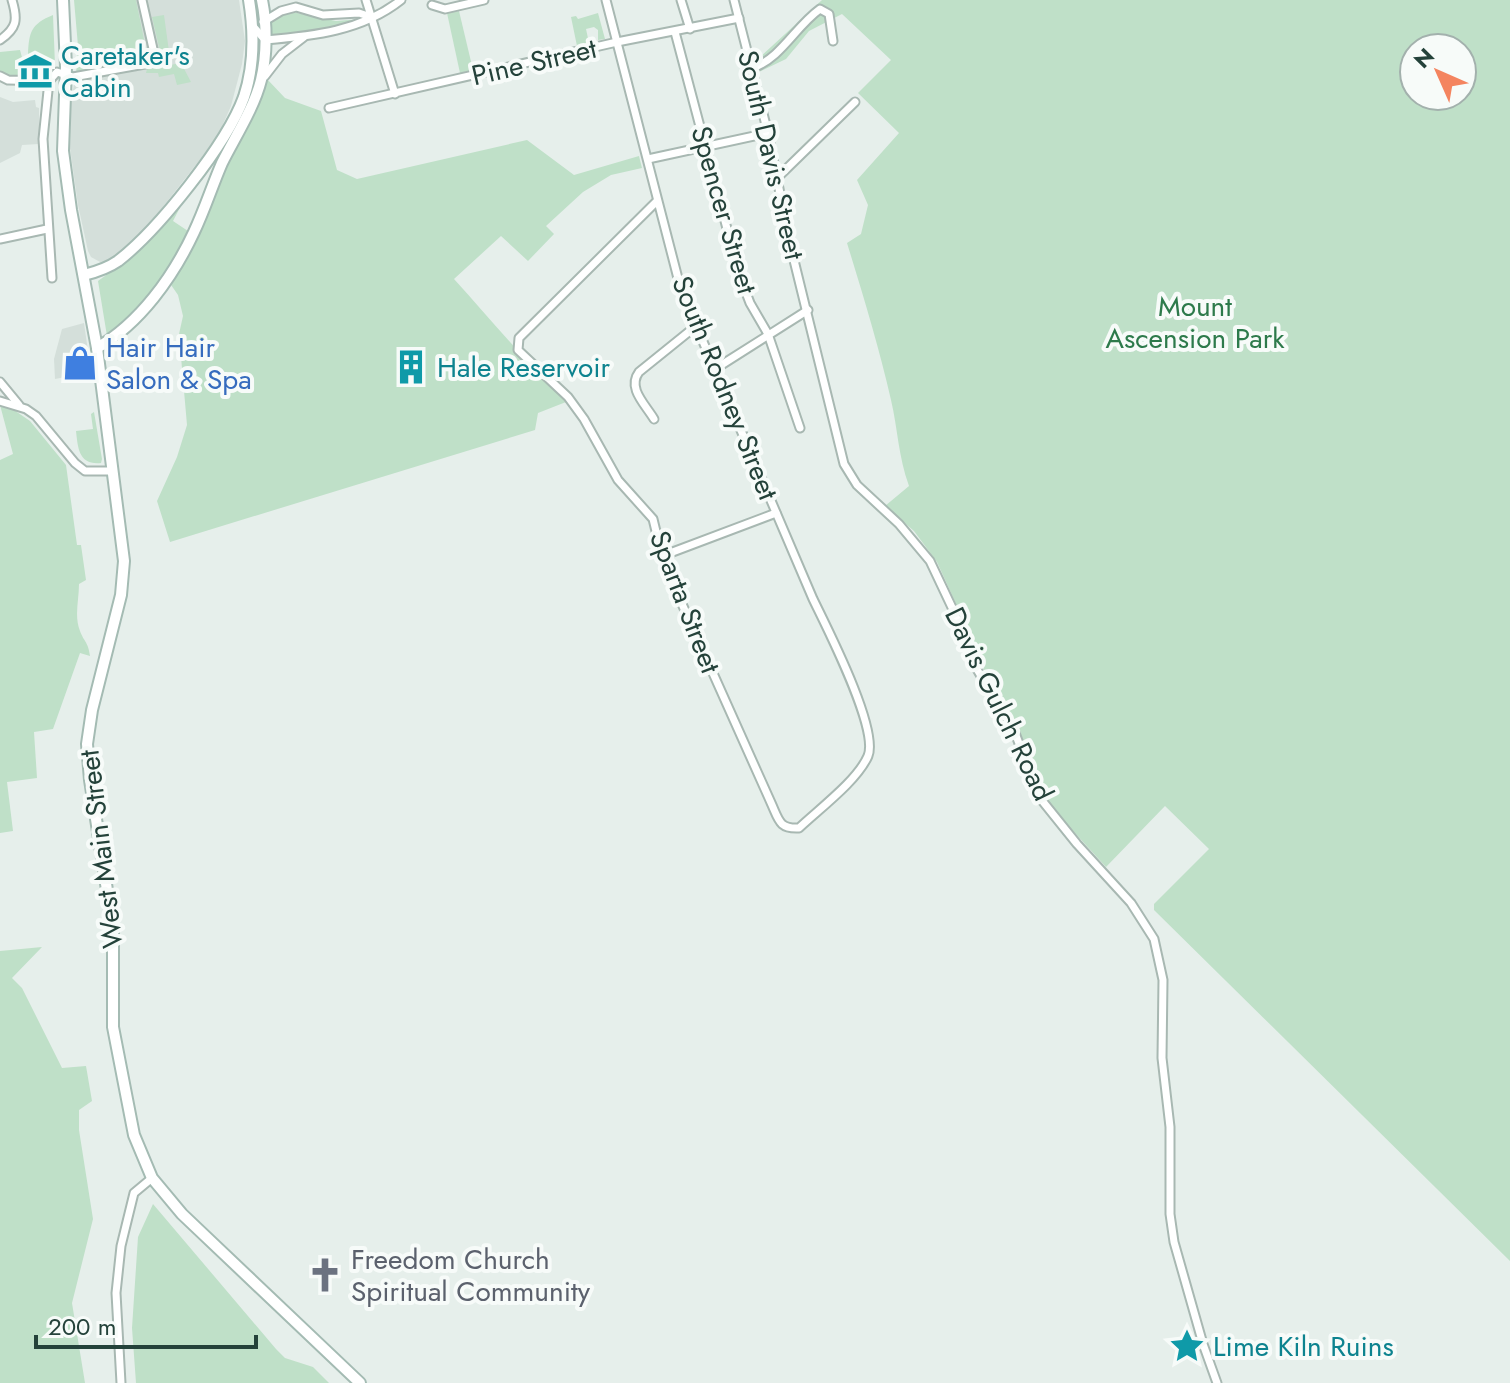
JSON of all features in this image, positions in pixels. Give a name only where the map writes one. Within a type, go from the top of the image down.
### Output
[{"type":"street","points":[[0,40],[15,27],[17,18],[12,0]]},
{"type":"street","name":"West Main Street","points":[[63,0],[66,73],[63,151],[97,348],[124,561],[123,584],[92,710],[87,756],[113,929],[113,1027],[130,1122],[152,1178],[200,1233],[360,1383]]},
{"type":"street","points":[[0,76],[8,80],[46,81],[57,72],[73,77],[156,62],[142,0]]},
{"type":"street","points":[[84,275],[99,272],[117,261],[151,229],[211,153],[235,115],[248,80],[253,30],[249,0]]},
{"type":"street","points":[[261,81],[265,40],[262,0]]},
{"type":"street","points":[[287,0],[296,7],[323,15],[359,13],[371,17]]},
{"type":"street","points":[[366,0],[395,94]]},
{"type":"street","points":[[253,30],[265,40],[305,37],[364,23],[401,0]]},
{"type":"street","points":[[432,5],[445,9],[484,0]]},
{"type":"street","name":"South Rodney Street","points":[[606,0],[681,290],[857,697],[872,741],[864,765],[799,828],[787,828]]},
{"type":"street","points":[[681,0],[690,29]]},
{"type":"street","name":"South Davis Street","points":[[734,0],[753,68],[808,310]]},
{"type":"street","points":[[253,30],[265,19],[296,7]]},
{"type":"street","points":[[753,68],[767,63],[820,9],[829,14],[833,41]]},
{"type":"street","name":"Pine Street","points":[[329,108],[617,42],[739,18]]},
{"type":"street","name":"Spencer Street","points":[[675,32],[739,274],[750,303],[768,334],[800,428]]},
{"type":"street","points":[[97,348],[132,323],[171,273],[195,230],[261,81],[282,54],[305,37]]},
{"type":"street","points":[[46,81],[43,139],[52,278]]},
{"type":"street","points":[[777,178],[855,102]]},
{"type":"street","points":[[648,159],[768,133]]},
{"type":"street","name":"Sparta Street","points":[[657,201],[519,338],[518,350],[568,397],[618,480],[653,519],[662,556],[730,716],[780,823],[787,828]]},
{"type":"street","points":[[0,239],[47,229]]},
{"type":"street","points":[[715,369],[808,310]]},
{"type":"street","name":"Davis Gulch Road","points":[[808,310],[847,470],[930,561],[975,666],[1015,733],[1040,798],[1131,903],[1154,939],[1163,991],[1162,1058],[1170,1127],[1170,1214],[1174,1242],[1217,1383]]},
{"type":"street","points":[[654,419],[633,387],[633,379],[696,326]]},
{"type":"street","points":[[0,382],[20,407],[44,424],[85,471],[112,471]]},
{"type":"street","points":[[0,401],[20,407]]},
{"type":"street","points":[[662,556],[776,513]]},
{"type":"street","points":[[121,1383],[116,1293],[121,1246],[134,1193],[152,1178]]},
{"type":"shaded area","points":[[136,0],[239,0],[245,41],[231,106],[220,131],[148,226],[111,262],[102,263],[91,257],[88,251],[78,205],[70,148],[71,100],[76,74]]},
{"type":"shaded area","points":[[0,97],[13,102],[35,100],[39,108],[39,144],[22,145],[20,153],[0,163]]},
{"type":"shaded area","points":[[84,323],[91,372],[55,379],[54,359],[62,329]]},
{"type":"green space","points":[[74,0],[136,0],[147,54],[125,67],[76,74],[78,46]]},
{"type":"green space","name":"Mount Ascension Park","points":[[822,0],[1510,0],[1510,1261],[1154,910],[1154,904],[1209,849],[1165,806],[1106,867],[1042,797],[1029,756],[1003,701],[980,663],[937,562],[914,531],[885,506],[909,486],[881,360],[847,243],[861,234],[868,205],[857,180],[899,133],[858,93],[891,60],[842,14],[809,31],[786,59],[759,72],[758,59]]},
{"type":"green space","points":[[459,11],[473,70],[460,73],[447,13]]},
{"type":"green space","points":[[292,12],[336,21],[361,19],[272,37],[269,29],[272,21]]},
{"type":"green space","points":[[598,13],[605,39],[598,40],[598,30],[594,27],[586,29],[589,43],[577,46],[571,17],[578,19]]},
{"type":"green space","points":[[53,15],[55,65],[46,74],[47,57],[28,55],[29,40],[36,26]]},
{"type":"green space","points":[[164,15],[170,59],[162,60],[152,17]]},
{"type":"green space","points":[[20,50],[24,65],[23,81],[0,76],[0,52]]},
{"type":"green space","points":[[181,63],[191,82],[177,85],[174,74],[159,77],[158,73],[146,73],[147,69]]},
{"type":"green space","points":[[267,79],[285,98],[321,111],[337,170],[357,179],[527,140],[574,175],[639,156],[642,168],[611,175],[583,192],[546,226],[554,234],[528,261],[501,236],[454,279],[566,402],[538,413],[535,430],[170,542],[157,501],[177,457],[187,425],[179,334],[183,316],[178,295],[169,282]]},
{"type":"green space","points":[[188,192],[173,221],[191,233],[144,302],[107,336],[98,281],[120,265]]},
{"type":"green space","points":[[0,405],[11,408],[30,421],[66,465],[77,545],[81,545],[86,580],[79,584],[77,620],[90,656],[80,653],[53,729],[34,732],[37,778],[7,782],[13,831],[0,833],[0,460],[13,454]]},
{"type":"green space","points":[[94,412],[101,463],[84,458],[79,450],[76,431],[93,429],[91,414]]},
{"type":"green space","points":[[42,947],[12,978],[22,988],[62,1068],[86,1066],[92,1101],[79,1110],[79,1130],[93,1219],[72,1303],[85,1383],[0,1383],[0,951]]},
{"type":"green space","points":[[153,1204],[276,1349],[285,1358],[313,1367],[329,1383],[136,1383],[132,1328],[138,1237]]},
{"type":"place","name":"Caretaker's Cabin","points":[[35,71]]},
{"type":"place","name":"Hair Hair Salon & Spa","points":[[80,363]]},
{"type":"place","name":"Hale Reservoir","points":[[411,367]]},
{"type":"place","name":"Freedom Church Spiritual Community","points":[[325,1275]]},
{"type":"place","name":"Lime Kiln Ruins","points":[[1187,1346]]}]
